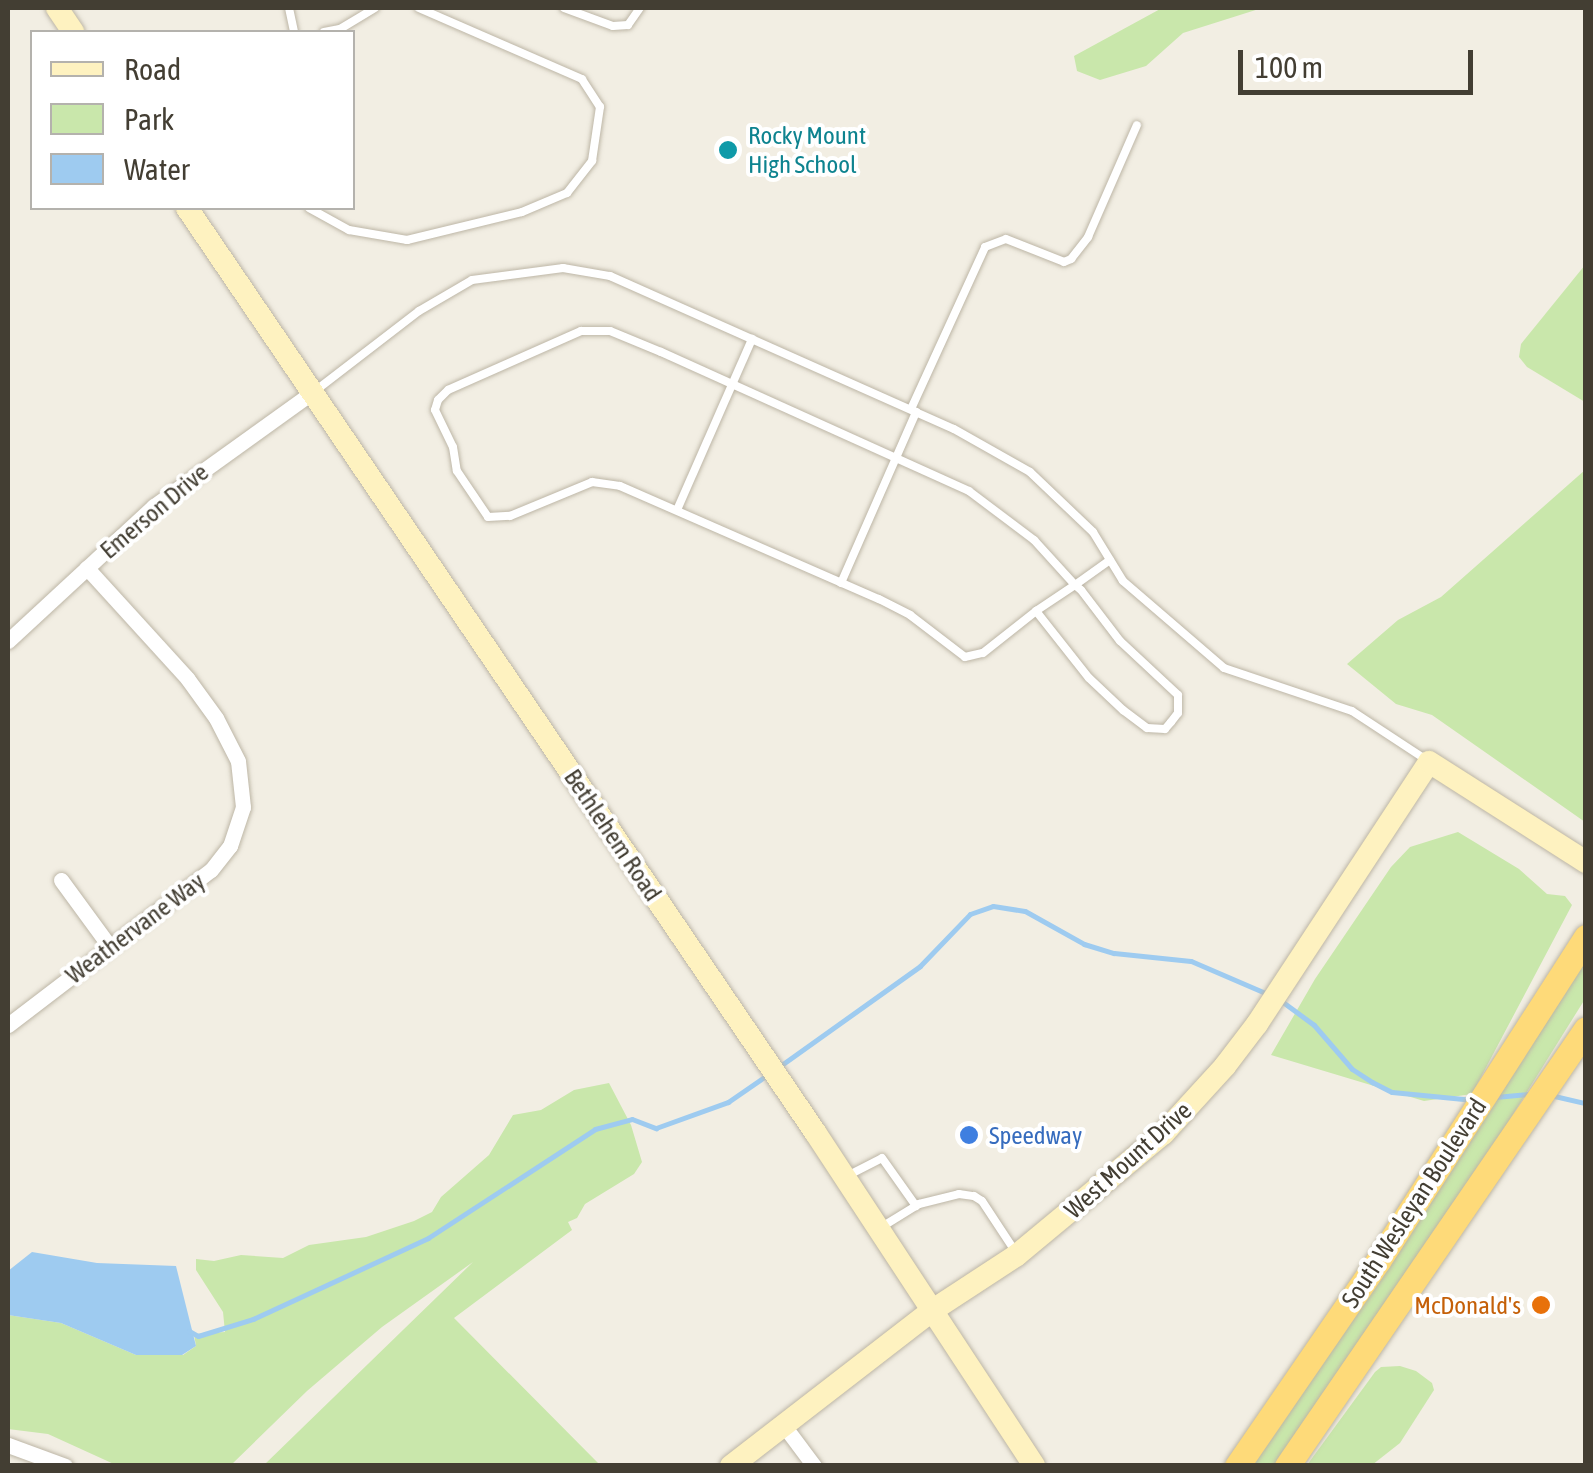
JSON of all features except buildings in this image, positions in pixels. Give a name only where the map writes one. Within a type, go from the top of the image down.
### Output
[{"type":"highway","name":"South Wesleyan Boulevard","points":[[1237,1466],[1378,1261],[1586,937]]},
{"type":"highway","name":"South Wesleyan Boulevard","points":[[1287,1466],[1586,1029]]},
{"type":"main road","points":[[57,8],[73,30]]},
{"type":"main road","name":"Bethlehem Road","points":[[188,210],[845,1177],[1034,1466]]},
{"type":"main road","points":[[1429,762],[1586,862]]},
{"type":"main road","name":"West Mount Drive","points":[[731,1466],[932,1310],[1018,1255],[1134,1161],[1226,1066],[1429,762]]},
{"type":"street","name":"Emerson Drive","points":[[8,642],[154,506],[311,394]]},
{"type":"street","name":"Weathervane Way","points":[[8,1025],[210,870],[238,827],[243,784],[238,761],[216,718],[187,678],[87,568]]},
{"type":"street","points":[[61,880],[110,947]]},
{"type":"street","points":[[782,1424],[814,1466]]},
{"type":"street","points":[[8,1444],[65,1466]]},
{"type":"lane","points":[[335,30],[375,8]]},
{"type":"lane","points":[[314,210],[349,230],[408,240],[522,212],[568,194],[592,161],[600,106],[582,79],[419,8]]},
{"type":"lane","points":[[564,8],[613,26],[628,25],[640,8]]},
{"type":"lane","points":[[840,583],[986,248],[1006,239],[1064,262],[1071,260],[1088,237],[1137,125]]},
{"type":"lane","points":[[311,394],[419,311],[472,280],[563,268],[610,276],[913,410],[1030,472],[1092,532],[1123,581],[1224,668],[1352,711],[1429,762]]},
{"type":"lane","points":[[1036,611],[1089,678],[1147,728],[1165,729],[1178,713],[1178,695],[1120,642],[1075,584],[1034,540],[969,491],[610,331],[594,329],[448,390],[438,400],[435,410],[453,447],[457,471],[488,517],[510,516],[592,482],[620,486],[910,615],[966,657],[983,653],[1036,611],[1075,584],[1110,560]]},
{"type":"lane","points":[[676,510],[752,339]]},
{"type":"lane","points":[[845,1177],[877,1157],[882,1158],[916,1206]]},
{"type":"lane","points":[[879,1229],[916,1206],[959,1194],[974,1196],[982,1201],[1018,1255]]},
{"type":"green space","points":[[1162,8],[1262,8],[1183,33],[1146,66],[1100,80],[1077,71],[1074,56]]},
{"type":"green space","points":[[1585,265],[1585,402],[1527,367],[1519,357],[1521,344]]},
{"type":"green space","points":[[1585,470],[1585,822],[1432,715],[1396,704],[1347,664],[1398,620],[1441,597]]},
{"type":"green space","points":[[1458,832],[1519,869],[1547,894],[1565,896],[1572,905],[1472,1094],[1424,1101],[1271,1055],[1315,979],[1391,867],[1410,847]]},
{"type":"green space","points":[[1585,956],[1585,999],[1482,1164],[1275,1465],[1250,1466]]},
{"type":"green space","points":[[609,1083],[631,1125],[642,1162],[634,1174],[585,1204],[577,1218],[568,1222],[572,1230],[454,1318],[600,1465],[264,1465],[473,1262],[382,1327],[307,1391],[231,1465],[116,1465],[48,1434],[8,1429],[8,1315],[61,1323],[136,1355],[183,1355],[196,1346],[194,1334],[225,1332],[223,1312],[196,1270],[196,1259],[214,1261],[241,1255],[283,1258],[309,1245],[366,1237],[414,1221],[432,1212],[441,1197],[489,1155],[513,1115],[541,1110],[574,1090]]},
{"type":"green space","points":[[1400,1366],[1416,1371],[1432,1383],[1434,1390],[1400,1443],[1372,1465],[1307,1465],[1375,1372],[1381,1367]]},
{"type":"water","points":[[32,1252],[97,1263],[176,1266],[196,1346],[182,1355],[136,1355],[61,1323],[8,1315],[8,1271]]},
{"type":"waterway","points":[[780,1066],[920,966],[970,914],[993,906],[1025,911],[1084,944],[1114,953],[1191,961],[1270,995]]},
{"type":"waterway","points":[[1280,1000],[1314,1025],[1352,1069],[1372,1082],[1392,1092],[1474,1100]]},
{"type":"waterway","points":[[189,1331],[198,1336],[253,1319],[428,1238],[595,1129],[632,1119],[656,1128],[728,1102],[767,1075]]},
{"type":"waterway","points":[[1495,1097],[1529,1094]]},
{"type":"waterway","points":[[1550,1095],[1586,1103]]},
{"type":"place","name":"Rocky Mount High School","points":[[728,150]]},
{"type":"place","name":"Speedway","points":[[969,1135]]},
{"type":"place","name":"McDonald's","points":[[1541,1305]]}]
